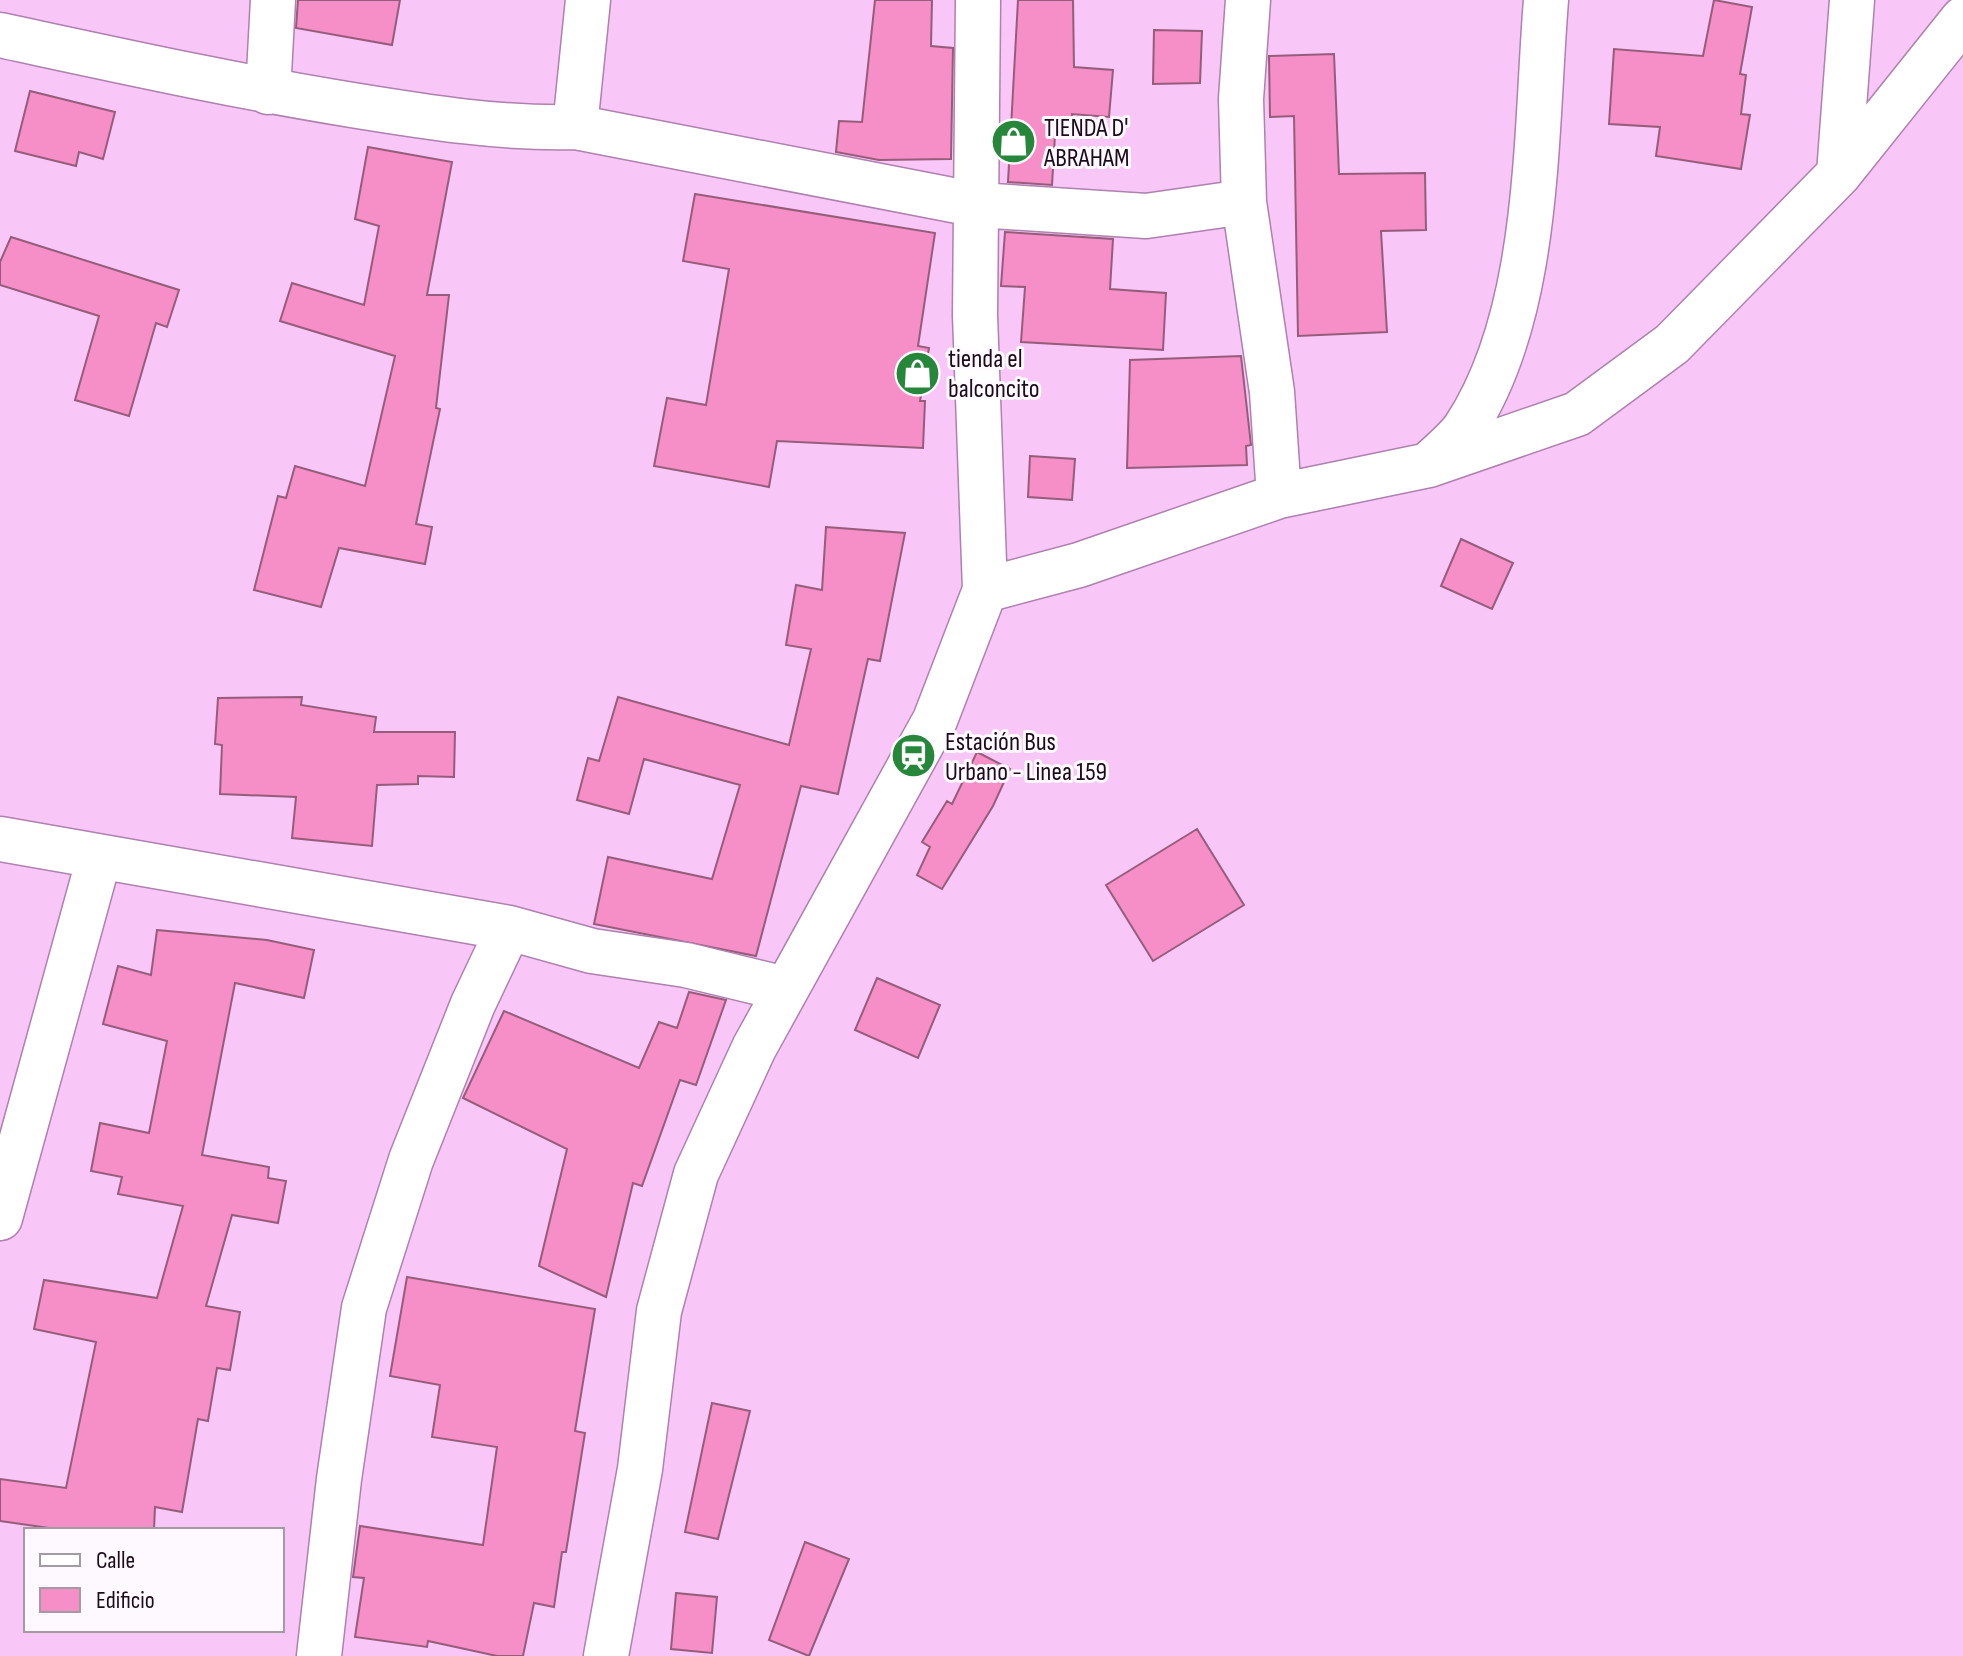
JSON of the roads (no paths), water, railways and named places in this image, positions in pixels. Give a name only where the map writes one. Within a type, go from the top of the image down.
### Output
[{"type":"street","points":[[268,92],[273,0]]},
{"type":"street","points":[[575,127],[588,0]]},
{"type":"street","points":[[606,1656],[640,1469],[659,1311],[696,1174],[785,989],[935,720],[985,590],[975,315],[978,0]]},
{"type":"street","points":[[1248,0],[1241,99],[1244,202],[1272,392],[1279,496]]},
{"type":"street","points":[[1429,465],[1463,430],[1494,376],[1524,275],[1546,0]]},
{"type":"street","points":[[1839,174],[1852,0]]},
{"type":"street","points":[[985,590],[1079,565],[1279,496],[1429,465],[1577,414],[1672,344],[1839,174],[1963,19]]},
{"type":"street","points":[[0,35],[268,92],[430,118],[523,128],[575,127],[978,205],[1146,216],[1244,202]]},
{"type":"street","points":[[0,839],[509,928],[592,951],[686,965],[785,989]]},
{"type":"street","points":[[0,1218],[99,858]]},
{"type":"street","points":[[319,1656],[339,1479],[364,1308],[411,1160],[473,1004],[509,928]]},
{"type":"place","name":"TIENDA D' ABRAHAM","points":[[1013,142]]},
{"type":"place","name":"tienda el balconcito","points":[[917,373]]},
{"type":"place","name":"Estación Bus Urbano - Linea 159","points":[[914,756]]}]
